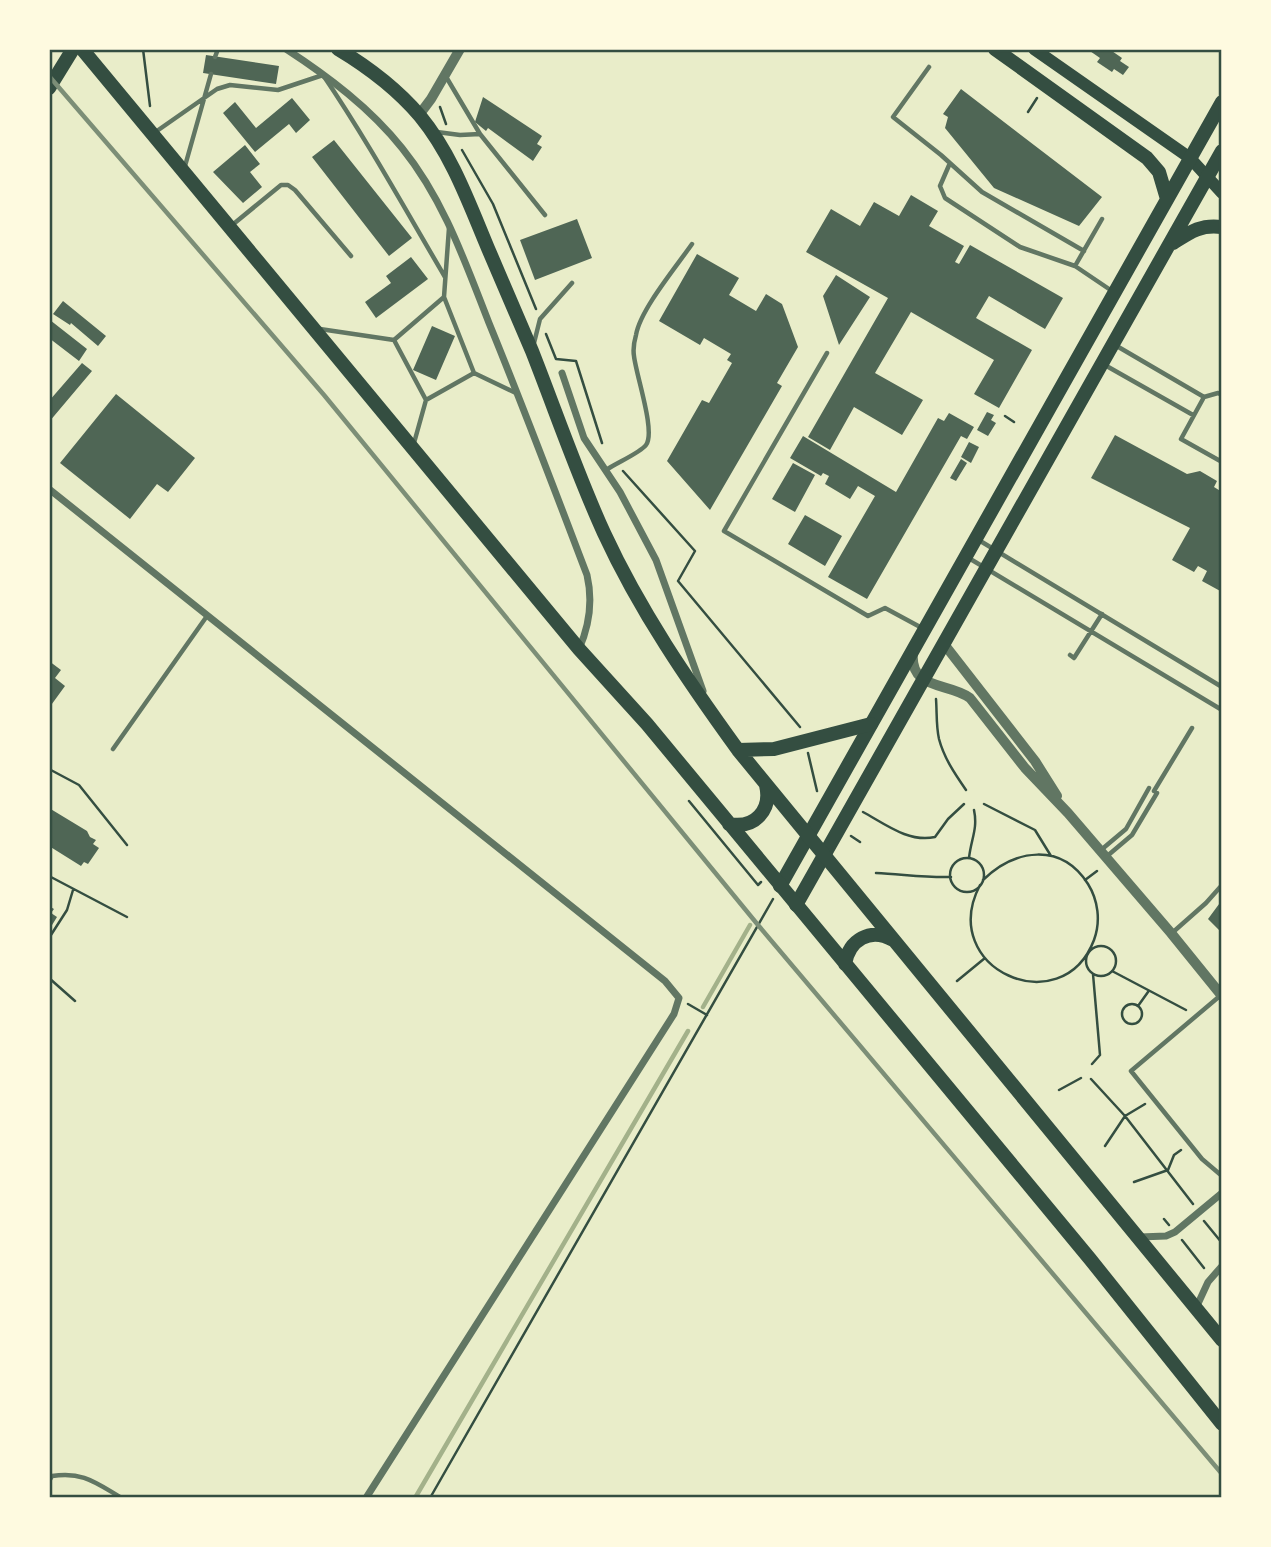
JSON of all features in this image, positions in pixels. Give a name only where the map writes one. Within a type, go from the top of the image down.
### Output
[{"type":"main road","points":[[49,88],[73,49]]},
{"type":"main road","points":[[82,49],[579,649],[647,724],[1090,1259],[1222,1424]]},
{"type":"main road","points":[[338,49],[381,79],[419,115],[455,170],[532,351],[587,495],[625,575],[665,645],[712,714],[766,785],[1222,1340]]},
{"type":"main road","points":[[995,49],[1147,158],[1159,172],[1167,199]]},
{"type":"main road","points":[[1034,49],[1190,158],[1222,193]]},
{"type":"main road","points":[[780,886],[1222,102]]},
{"type":"main road","points":[[796,905],[1222,151]]},
{"type":"main road","points":[[1169,245],[1194,229],[1222,227]]},
{"type":"main road","points":[[738,750],[774,748],[871,724]]},
{"type":"main road","points":[[729,824],[751,823],[763,813],[768,800],[766,785]]},
{"type":"main road","points":[[845,964],[852,945],[863,937],[879,934],[894,941]]},
{"type":"street","points":[[286,49],[368,112],[402,148],[425,180],[449,223],[518,394],[589,585],[589,617],[579,649]]},
{"type":"street","points":[[419,115],[460,49]]},
{"type":"street","points":[[562,373],[584,438],[635,517],[660,569],[712,714]]},
{"type":"street","points":[[549,396],[571,402]]},
{"type":"street","points":[[49,489],[665,981],[679,998],[674,1014],[366,1498]]},
{"type":"street","points":[[944,644],[1035,761],[1068,813]]},
{"type":"street","points":[[914,649],[914,667],[924,680],[936,686],[959,691],[970,698],[1025,768],[1068,813],[1222,996]]},
{"type":"street","points":[[1137,1237],[1166,1236],[1175,1232],[1222,1193]]},
{"type":"street","points":[[1196,1309],[1212,1276],[1222,1266]]},
{"type":"lane","points":[[215,57],[218,49]]},
{"type":"lane","points":[[929,67],[893,117],[982,192],[1084,251]]},
{"type":"lane","points":[[184,170],[211,74]]},
{"type":"lane","points":[[153,134],[217,89],[230,85],[278,90],[323,75],[357,124],[445,277]]},
{"type":"lane","points":[[445,75],[480,134],[544,215]]},
{"type":"lane","points":[[431,132],[480,134]]},
{"type":"lane","points":[[950,163],[940,186],[945,198],[1020,247],[1075,266],[1115,293]]},
{"type":"lane","points":[[231,226],[281,185],[288,185],[292,186],[351,256]]},
{"type":"lane","points":[[1075,266],[1102,219]]},
{"type":"lane","points":[[449,223],[444,297],[474,373],[518,394]]},
{"type":"lane","points":[[606,470],[646,446],[650,423],[633,353],[636,331],[692,244]]},
{"type":"lane","points":[[532,351],[540,319],[572,283]]},
{"type":"lane","points":[[316,329],[394,340],[444,297]]},
{"type":"lane","points":[[394,340],[426,400]]},
{"type":"lane","points":[[1113,344],[1204,397]]},
{"type":"lane","points":[[827,354],[724,531],[868,616],[885,608],[925,630]]},
{"type":"lane","points":[[1102,364],[1193,415]]},
{"type":"lane","points":[[412,446],[426,400],[474,373]]},
{"type":"lane","points":[[1222,395],[1218,393],[1204,397],[1181,439],[1222,462]]},
{"type":"lane","points":[[976,539],[1222,687]]},
{"type":"lane","points":[[966,557],[1222,710]]},
{"type":"lane","points":[[1070,655],[1074,658],[1102,614]]},
{"type":"lane","points":[[113,749],[208,615]]},
{"type":"lane","points":[[1103,854],[1126,829],[1153,791],[1192,728]]},
{"type":"lane","points":[[1171,933],[1206,903],[1222,885]]},
{"type":"lane","points":[[1222,996],[1131,1071],[1202,1159],[1222,1176]]},
{"type":"lane","points":[[49,1481],[52,1476],[69,1473],[92,1480],[121,1498]]},
{"type":"path","points":[[142,49],[153,134]]},
{"type":"path","points":[[1028,112],[1042,90]]},
{"type":"path","points":[[1005,416],[1014,422]]},
{"type":"path","points":[[924,680],[935,696],[942,749],[966,790]]},
{"type":"path","points":[[49,769],[79,785],[127,845]]},
{"type":"path","points":[[860,810],[910,837],[927,839],[935,837],[948,818],[964,804]]},
{"type":"path","points":[[984,804],[1035,830],[1051,856]]},
{"type":"path","points":[[969,858],[977,825],[974,810]]},
{"type":"path","points":[[983,880],[997,866],[1014,858],[1032,854],[1051,856],[1069,864],[1093,892],[1098,910],[1097,932],[1087,956],[1087,967],[1093,974],[1100,1055],[1093,1064]]},
{"type":"path","points":[[981,885],[973,891],[963,891],[954,886],[951,877],[954,864],[969,858],[983,868],[983,880],[981,885],[974,897],[970,915],[973,936],[985,958],[997,970],[1016,980],[1037,982],[1057,978],[1075,967],[1089,951],[1098,947],[1111,950],[1116,963],[1112,971],[1103,976],[1093,974]]},
{"type":"path","points":[[1085,880],[1097,871]]},
{"type":"path","points":[[876,873],[951,877]]},
{"type":"path","points":[[49,876],[127,917]]},
{"type":"path","points":[[430,1498],[780,886]]},
{"type":"path","points":[[49,938],[67,910],[73,890]]},
{"type":"path","points":[[957,981],[985,958]]},
{"type":"path","points":[[1112,971],[1197,1016]]},
{"type":"path","points":[[49,978],[75,1000]]},
{"type":"path","points":[[1138,1006],[1148,992]]},
{"type":"path","points":[[679,998],[707,1015]]},
{"type":"path","points":[[1125,1006],[1138,1006],[1142,1014],[1140,1020],[1131,1025],[1125,1022],[1121,1012],[1125,1006]]},
{"type":"path","points":[[1059,1090],[1081,1078]]},
{"type":"path","points":[[1091,1079],[1125,1116],[1190,1200]]},
{"type":"path","points":[[1105,1146],[1125,1116],[1135,1108],[1155,1101]]},
{"type":"path","points":[[1134,1182],[1168,1170],[1174,1155],[1189,1143]]},
{"type":"path","points":[[1164,1219],[1212,1276]]},
{"type":"building","points":[[1087,49],[1109,49],[1129,67],[1123,75],[1114,69],[1112,72],[1097,62],[1100,58]]},
{"type":"building","points":[[206,55],[279,66],[276,84],[203,73]]},
{"type":"building","points":[[961,89],[1102,197],[1079,226],[994,188],[945,128],[948,117],[943,114]]},
{"type":"building","points":[[483,97],[542,136],[537,144],[542,147],[533,161],[488,128],[486,131],[475,122]]},
{"type":"building","points":[[292,98],[310,120],[296,133],[289,124],[255,152],[223,113],[235,102],[256,128]]},
{"type":"building","points":[[334,140],[412,238],[389,256],[312,157]]},
{"type":"building","points":[[245,145],[260,164],[250,172],[262,187],[243,203],[213,172]]},
{"type":"building","points":[[911,195],[938,211],[929,226],[964,246],[955,262],[959,264],[970,245],[1063,298],[1045,329],[989,296],[976,318],[1032,350],[999,408],[974,394],[994,360],[911,312],[875,373],[923,400],[902,435],[854,407],[830,450],[808,437],[888,298],[806,252],[831,209],[860,226],[874,202],[899,216]]},
{"type":"building","points":[[577,219],[592,258],[535,280],[520,240]]},
{"type":"building","points":[[697,254],[739,278],[729,295],[756,311],[766,294],[782,304],[798,347],[777,383],[782,386],[710,510],[667,461],[702,400],[709,403],[732,363],[727,360],[731,354],[704,338],[700,345],[659,321]]},
{"type":"building","points":[[411,257],[428,279],[376,318],[365,302],[391,283],[386,276]]},
{"type":"building","points":[[836,275],[870,297],[839,345],[823,296]]},
{"type":"building","points":[[63,301],[106,336],[98,346],[71,323],[70,325],[53,314]]},
{"type":"building","points":[[50,320],[87,349],[79,361],[49,338]]},
{"type":"building","points":[[432,326],[455,336],[436,380],[413,370]]},
{"type":"building","points":[[82,363],[92,371],[49,422],[49,401]]},
{"type":"building","points":[[116,394],[195,458],[168,492],[157,484],[130,519],[60,463]]},
{"type":"building","points":[[987,412],[994,415],[991,420],[996,423],[988,436],[977,430]]},
{"type":"building","points":[[949,413],[974,427],[967,439],[961,436],[867,599],[828,577],[875,496],[858,486],[850,499],[825,484],[829,476],[823,473],[821,476],[790,458],[803,436],[896,492],[938,418],[944,421]]},
{"type":"building","points":[[1115,435],[1187,474],[1200,471],[1217,481],[1214,487],[1222,492],[1222,592],[1202,581],[1207,571],[1198,566],[1194,572],[1172,560],[1190,528],[1091,478]]},
{"type":"building","points":[[969,442],[979,447],[971,463],[961,457]]},
{"type":"building","points":[[961,459],[967,463],[956,481],[950,478]]},
{"type":"building","points":[[793,463],[815,475],[795,512],[772,499]]},
{"type":"building","points":[[805,515],[842,536],[825,566],[788,544]]},
{"type":"building","points":[[49,661],[61,670],[55,678],[65,686],[49,708]]},
{"type":"building","points":[[49,808],[87,831],[90,837],[96,840],[93,844],[99,848],[88,864],[84,862],[81,866],[49,846]]},
{"type":"building","points":[[1222,900],[1222,933],[1208,919]]},
{"type":"building","points":[[49,906],[54,909],[51,913],[57,917],[49,930]]},
{"type":"waterway","points":[[703,1007],[750,925]]},
{"type":"waterway","points":[[415,1498],[688,1031]]},
{"type":"railway","points":[[49,76],[324,395],[758,925],[1222,1474]]}]
